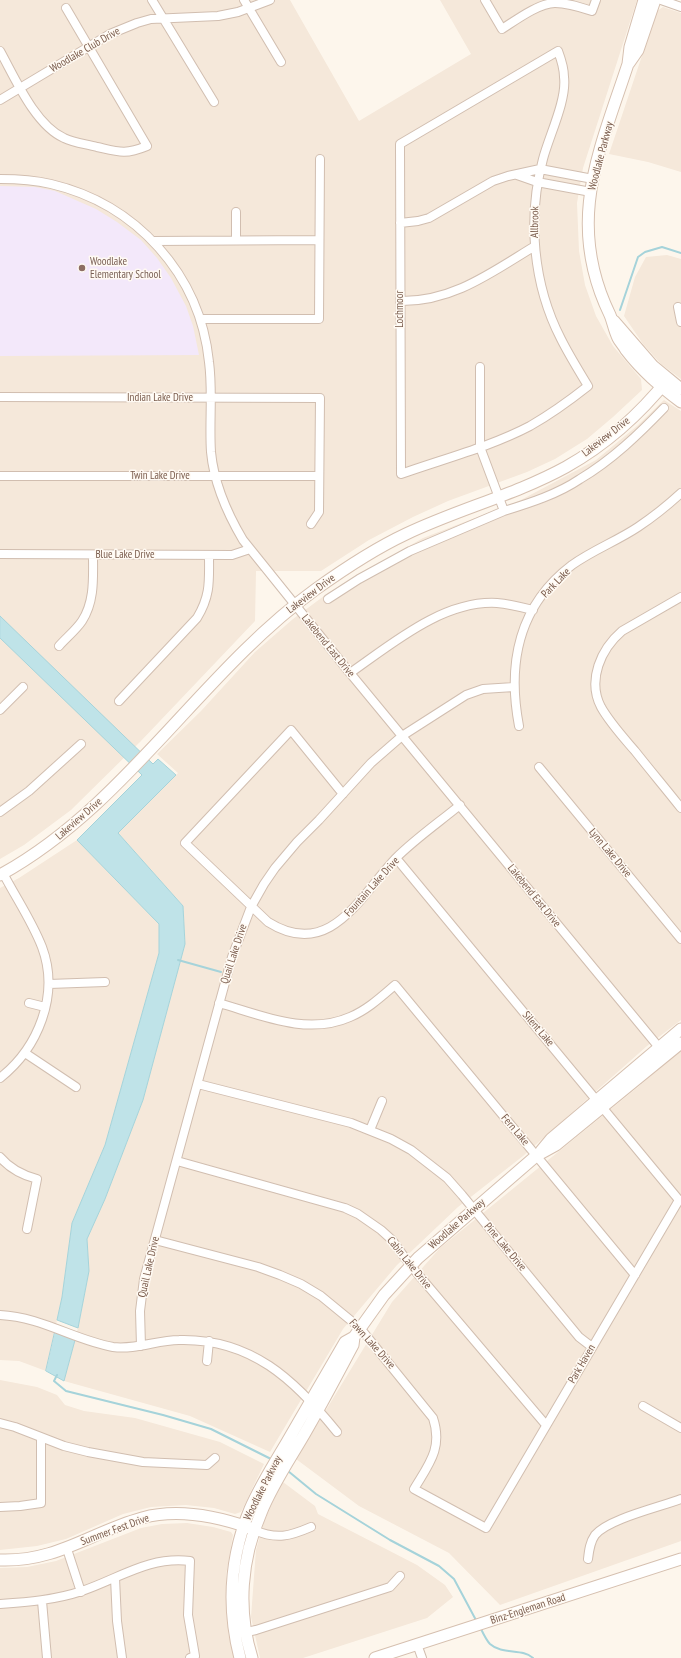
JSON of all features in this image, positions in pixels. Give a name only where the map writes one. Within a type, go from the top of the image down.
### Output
[{"type":"street","points":[[152,0],[214,102]]},
{"type":"street","points":[[244,0],[281,62]]},
{"type":"street","name":"Woodlake Club Drive","points":[[0,100],[123,28],[163,18],[218,16],[249,8],[270,0]]},
{"type":"street","points":[[485,0],[502,29],[542,5],[554,3],[572,5],[592,11],[596,0]]},
{"type":"street","name":"Woodlake Parkway","points":[[644,0],[630,47],[628,64],[602,144],[593,179],[588,221],[590,253],[598,286],[612,319],[618,338],[646,373],[681,389]]},
{"type":"street","name":"Woodlake Parkway","points":[[628,64],[638,50],[655,0]]},
{"type":"street","points":[[662,0],[681,6]]},
{"type":"street","points":[[0,50],[43,123],[53,132],[64,138],[121,153],[132,152],[147,146],[66,8]]},
{"type":"street","name":"Allbrook","points":[[400,144],[558,51],[563,67],[564,87],[537,182],[534,210],[535,246],[541,282],[551,316],[560,339],[588,386],[559,409],[529,426],[480,447]]},
{"type":"street","name":"Lochmoor","points":[[400,144],[401,474],[480,447]]},
{"type":"street","points":[[200,319],[319,319],[320,158]]},
{"type":"street","points":[[400,223],[429,218],[493,181],[516,174],[540,169],[593,179]]},
{"type":"street","points":[[516,174],[537,182],[591,192]]},
{"type":"street","name":"Lakebend East Drive","points":[[0,179],[29,180],[50,183],[90,197],[127,218],[153,241],[172,263],[183,281],[200,319],[206,341],[210,362],[211,453],[216,476],[223,501],[232,520],[250,549],[350,673],[662,1052]]},
{"type":"street","points":[[236,212],[236,240]]},
{"type":"street","points":[[153,241],[319,240]]},
{"type":"street","points":[[400,301],[435,298],[461,289],[535,246]]},
{"type":"street","points":[[678,307],[681,322]]},
{"type":"street","points":[[480,367],[480,447],[504,511]]},
{"type":"street","name":"Woodlake Parkway","points":[[665,383],[681,402]]},
{"type":"street","name":"Lakeview Drive","points":[[2,874],[40,851],[94,808],[234,660],[295,605],[348,567],[412,531],[533,483],[566,467],[601,445],[638,413],[665,383]]},
{"type":"street","name":"Indian Lake Drive","points":[[0,397],[320,398],[319,476]]},
{"type":"street","points":[[328,600],[359,578],[410,551],[504,511],[546,497],[580,480],[626,446],[664,408]]},
{"type":"street","name":"Twin Lake Drive","points":[[0,476],[319,476]]},
{"type":"street","points":[[311,524],[319,512],[319,476]]},
{"type":"street","name":"Park Lake","points":[[519,726],[514,702],[516,654],[520,640],[533,610],[550,586],[572,565],[638,527],[681,493]]},
{"type":"street","name":"Blue Lake Drive","points":[[0,554],[232,555],[250,549]]},
{"type":"street","points":[[59,646],[78,626],[88,608],[93,587],[93,555]]},
{"type":"street","points":[[119,701],[198,618],[204,607],[208,594],[209,555]]},
{"type":"street","points":[[681,597],[622,631],[615,637],[601,656],[596,680],[597,694],[601,707],[611,722],[681,808]]},
{"type":"street","points":[[350,673],[402,637],[448,611],[473,605],[496,603],[533,610]]},
{"type":"street","points":[[0,710],[23,686]]},
{"type":"street","name":"Quail Lake Drive","points":[[141,1346],[140,1311],[142,1290],[155,1240],[235,946],[264,884],[275,868],[297,842],[371,764],[402,736],[466,695],[483,689],[514,687]]},
{"type":"street","name":"Fountain Lake Drive","points":[[343,794],[291,730],[185,843],[268,922],[284,931],[302,934],[321,932],[337,924],[347,915],[396,858],[460,805]]},
{"type":"street","points":[[0,812],[29,791],[81,744]]},
{"type":"street","name":"Lynn Lake Drive","points":[[539,767],[681,939]]},
{"type":"street","name":"Silent Lake","points":[[396,858],[679,1200]]},
{"type":"street","points":[[0,1078],[8,1072],[25,1053],[38,1030],[45,1007],[49,984],[42,948],[2,874]]},
{"type":"street","points":[[49,984],[106,982]]},
{"type":"street","name":"Fern Lake","points":[[219,1003],[298,1025],[325,1025],[346,1019],[365,1009],[395,985],[635,1275]]},
{"type":"street","points":[[29,1003],[45,1007]]},
{"type":"street","name":"Woodlake Parkway","points":[[252,1658],[246,1632],[244,1614],[244,1579],[250,1545],[250,1509],[272,1467],[345,1342],[357,1332],[384,1295],[411,1266],[444,1235],[536,1156],[551,1139],[599,1104],[662,1052],[681,1029]]},
{"type":"street","name":"Woodlake Parkway","points":[[662,1052],[681,1043]]},
{"type":"street","points":[[25,1053],[76,1087]]},
{"type":"street","name":"Pine Lake Drive","points":[[198,1084],[351,1123],[391,1139],[429,1164],[447,1178],[579,1337],[592,1347]]},
{"type":"street","points":[[370,1130],[382,1101]]},
{"type":"street","points":[[0,1157],[13,1169],[24,1176],[37,1179],[27,1230]]},
{"type":"street","name":"Cabin Lake Drive","points":[[177,1161],[331,1204],[351,1211],[370,1221],[392,1240],[411,1266],[546,1425]]},
{"type":"street","name":"Park Haven","points":[[486,1528],[679,1200]]},
{"type":"street","name":"Fawn Lake Drive","points":[[155,1240],[258,1267],[301,1284],[321,1296],[357,1332],[428,1410],[433,1418],[436,1429],[436,1447],[433,1456],[414,1489],[486,1528]]},
{"type":"street","points":[[0,1315],[25,1318],[47,1324],[107,1346],[120,1348],[141,1346],[166,1340],[209,1341],[231,1346],[256,1357],[268,1365],[311,1400],[337,1432]]},
{"type":"street","name":"Woodlake Parkway","points":[[240,1658],[232,1615],[232,1578],[239,1542],[261,1512],[279,1477],[319,1409],[353,1345],[357,1332]]},
{"type":"street","points":[[207,1361],[209,1341]]},
{"type":"street","points":[[643,1406],[681,1428]]},
{"type":"street","points":[[0,1423],[88,1452],[143,1462],[207,1465],[215,1458]]},
{"type":"street","points":[[0,1506],[20,1506],[41,1503],[42,1438]]},
{"type":"street","points":[[588,1559],[590,1544],[603,1528],[620,1520],[681,1499]]},
{"type":"street","name":"Summer Fest Drive","points":[[0,1560],[26,1559],[67,1549],[136,1520],[160,1515],[194,1514],[212,1516],[249,1528]]},
{"type":"street","points":[[249,1528],[275,1536],[292,1535],[311,1527]]},
{"type":"street","points":[[67,1549],[81,1592]]},
{"type":"street","points":[[0,1604],[42,1601],[81,1592],[155,1562],[176,1559],[190,1561],[188,1615],[192,1657]]},
{"type":"street","name":"Binz-Engleman Road","points":[[375,1658],[681,1559]]},
{"type":"street","points":[[235,1634],[246,1632],[390,1587],[400,1576]]},
{"type":"street","points":[[115,1578],[117,1621],[122,1658]]},
{"type":"street","points":[[42,1601],[47,1658]]},
{"type":"street","points":[[417,1644],[422,1658]]},
{"type":"shaded area","points":[[0,0],[290,0],[359,121],[471,54],[440,0],[637,0],[583,168],[577,203],[579,251],[585,285],[596,316],[613,346],[641,379],[642,390],[587,439],[555,459],[527,472],[448,501],[413,517],[369,540],[321,571],[256,571],[255,621],[140,742],[71,810],[24,845],[0,859]]},
{"type":"shaded area","points":[[663,7],[681,13],[681,172],[648,162],[609,154],[657,11]]},
{"type":"shaded area","name":"Woodlake Elementary School","points":[[0,186],[35,187],[55,191],[96,209],[117,222],[141,240],[157,258],[171,278],[186,306],[193,326],[199,355],[0,356]]},
{"type":"shaded area","points":[[667,255],[681,259],[681,379],[661,364],[643,344],[624,316],[635,277],[646,257]]},
{"type":"shaded area","points":[[664,400],[681,411],[681,1020],[647,1046],[523,1156],[458,1207],[397,1265],[343,1329],[270,1452],[190,1416],[64,1381],[78,1328],[89,1271],[87,1239],[105,1199],[143,1100],[185,944],[183,906],[118,833],[178,773],[157,754],[201,711],[255,652],[293,619],[328,593],[423,538],[519,501],[596,460],[637,426]]},
{"type":"shaded area","points":[[77,840],[159,924],[159,953],[105,1145],[72,1223],[62,1297],[46,1371],[19,1361],[0,1360],[0,888],[19,878]]},
{"type":"shaded area","points":[[681,1050],[681,1541],[500,1605],[449,1553],[359,1506],[296,1459],[392,1302],[440,1248],[638,1087]]},
{"type":"shaded area","points":[[0,1380],[37,1387],[57,1395],[65,1405],[84,1411],[135,1418],[220,1442],[264,1464],[241,1512],[235,1514],[214,1508],[186,1505],[151,1507],[123,1514],[66,1539],[37,1546],[0,1550]]},
{"type":"shaded area","points":[[283,1482],[315,1506],[318,1514],[417,1565],[445,1585],[453,1597],[427,1618],[303,1658],[260,1658],[251,1617],[256,1550],[264,1522]]},
{"type":"shaded area","points":[[187,1523],[213,1527],[231,1532],[233,1535],[226,1575],[226,1610],[229,1637],[235,1658],[0,1658],[0,1568],[27,1567],[56,1561],[141,1528],[162,1524]]},
{"type":"water","points":[[0,616],[153,764],[158,759],[176,775],[118,833],[183,906],[185,944],[143,1100],[105,1199],[87,1239],[89,1271],[78,1328],[57,1320],[62,1297],[72,1223],[105,1145],[159,953],[159,924],[77,840],[142,775],[0,638]]},
{"type":"water","points":[[55,1332],[75,1340],[64,1381],[46,1371]]},
{"type":"waterway","points":[[620,310],[638,257],[645,252],[662,247],[681,253]]},
{"type":"waterway","points":[[178,960],[221,972]]},
{"type":"waterway","points":[[57,1375],[54,1381],[66,1391],[163,1415],[211,1429],[273,1460]]},
{"type":"waterway","points":[[288,1471],[316,1494],[390,1540],[439,1566],[454,1579],[477,1622]]},
{"type":"waterway","points":[[480,1627],[487,1640],[495,1647],[506,1651],[524,1653],[533,1658]]},
{"type":"place","name":"Woodlake Elementary School","points":[[82,268]]}]
